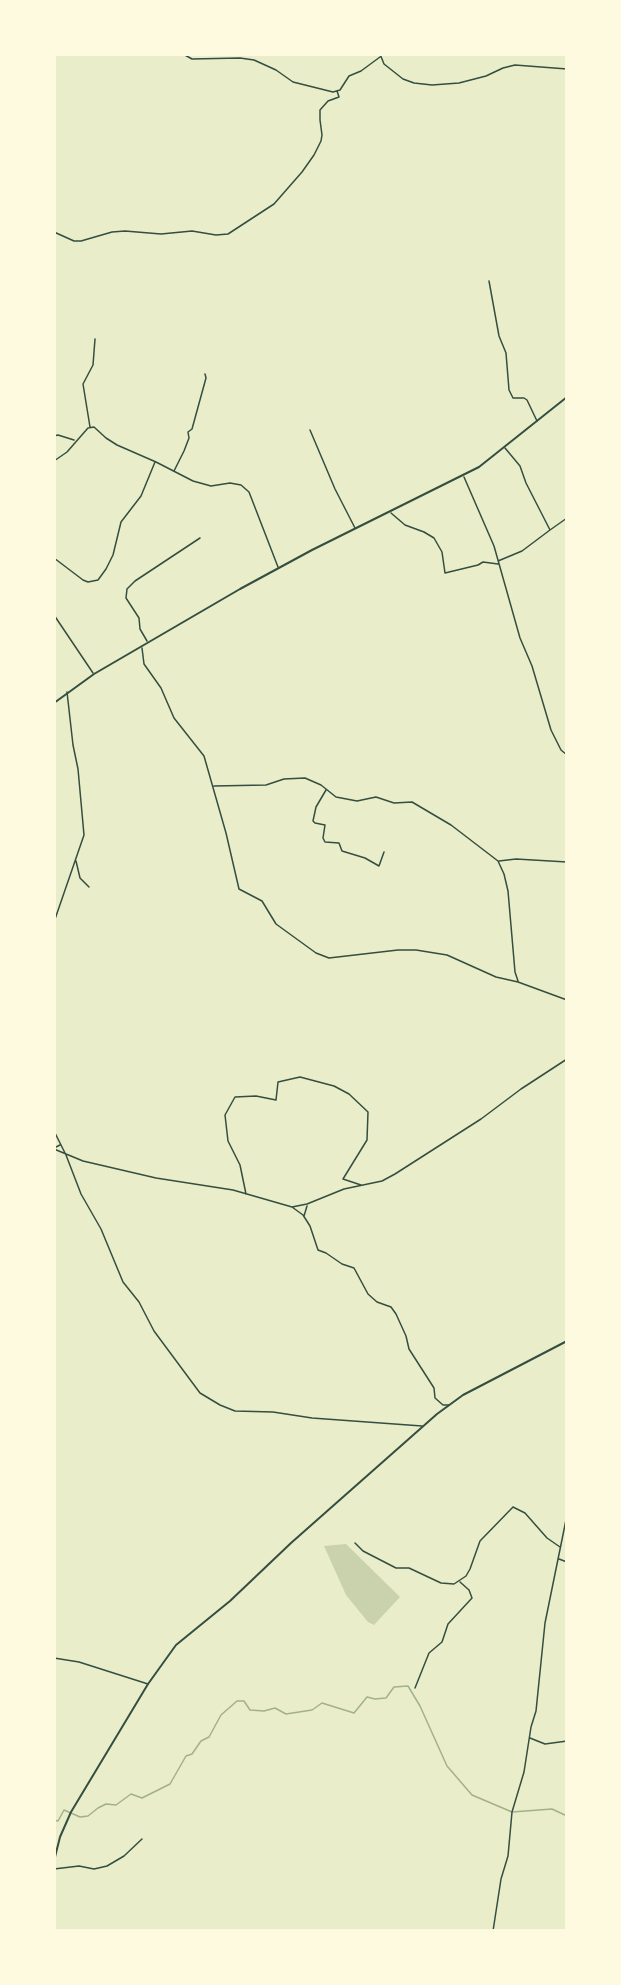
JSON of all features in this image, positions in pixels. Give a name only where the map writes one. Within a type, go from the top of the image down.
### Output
[{"type":"street","points":[[183,54],[192,59],[254,60],[276,70],[292,82],[327,92],[337,91],[342,87],[346,78],[361,71],[380,55],[392,72],[403,79],[432,85],[459,83],[514,65],[567,69]]},
{"type":"street","points":[[54,232],[74,241],[125,231],[161,234],[192,231],[216,235],[228,234],[274,204],[302,171],[321,141],[320,110],[327,101],[339,97],[337,91]]},
{"type":"street","points":[[489,281],[499,336],[506,353],[509,390],[513,398],[527,400],[537,422]]},
{"type":"street","points":[[90,428],[82,391],[83,384],[93,365],[95,339]]},
{"type":"street","points":[[174,472],[189,438],[188,432],[192,429],[206,378],[205,374]]},
{"type":"street","points":[[54,703],[94,674],[279,569],[355,528],[479,467],[567,397]]},
{"type":"street","points":[[54,461],[67,452],[75,441],[90,428],[97,429],[117,445],[193,481],[211,486],[237,483],[249,492],[279,569]]},
{"type":"street","points":[[310,430],[335,489],[355,528]]},
{"type":"street","points":[[54,436],[58,435],[75,441]]},
{"type":"street","points":[[505,448],[520,466],[550,530]]},
{"type":"street","points":[[54,558],[83,580],[88,582],[98,580],[113,555],[121,522],[141,496],[156,462]]},
{"type":"street","points":[[463,475],[499,562],[520,638],[532,666],[551,730],[561,750],[567,755]]},
{"type":"street","points":[[390,511],[405,525],[434,538],[442,552],[445,573],[483,562],[499,562],[522,551],[567,518]]},
{"type":"street","points":[[148,642],[140,629],[139,618],[126,597],[127,589],[135,581],[200,538]]},
{"type":"street","points":[[54,615],[94,674]]},
{"type":"street","points":[[142,646],[144,664],[161,688],[178,726],[204,756],[238,889],[262,901],[276,924],[316,953],[329,957],[416,950],[447,955],[496,977],[518,982],[567,1000]]},
{"type":"street","points":[[54,922],[84,840],[78,769],[67,692]]},
{"type":"street","points":[[213,786],[266,785],[284,779],[304,778],[336,797],[357,801],[375,797],[394,803],[412,802],[451,825],[498,861],[504,874],[518,982]]},
{"type":"street","points":[[326,789],[319,801],[313,820],[315,823],[326,825],[323,838],[325,842],[339,843],[342,851],[365,858],[379,866],[384,852]]},
{"type":"street","points":[[498,861],[516,859],[567,862]]},
{"type":"street","points":[[76,860],[80,878],[89,887]]},
{"type":"street","points":[[292,1207],[307,1204],[336,1191],[382,1181],[567,1059]]},
{"type":"street","points":[[247,1195],[240,1165],[228,1141],[225,1114],[236,1097],[256,1096],[276,1100],[278,1082],[300,1077],[334,1086],[349,1094],[368,1112],[367,1140],[343,1179],[362,1186]]},
{"type":"street","points":[[54,1131],[123,1282],[140,1302],[154,1331],[200,1392],[220,1405],[242,1412],[273,1412],[312,1418],[422,1426]]},
{"type":"street","points":[[54,1148],[60,1145]]},
{"type":"street","points":[[54,1148],[83,1161],[156,1178],[223,1188],[292,1207],[304,1216],[318,1250],[354,1268],[368,1294],[377,1302],[391,1307],[410,1349],[434,1388],[435,1398],[443,1405],[450,1405]]},
{"type":"street","points":[[304,1216],[307,1204]]},
{"type":"street","points":[[54,1861],[60,1837],[71,1812],[148,1684],[176,1645],[230,1601],[422,1426],[463,1395],[567,1341]]},
{"type":"street","points":[[355,1543],[363,1551],[396,1568],[421,1572],[441,1583],[452,1584],[460,1581],[470,1569],[480,1541],[513,1507],[525,1513],[547,1538],[560,1548]]},
{"type":"street","points":[[493,1931],[501,1879],[508,1857],[512,1812],[524,1772],[536,1711],[545,1620],[567,1515]]},
{"type":"street","points":[[558,1558],[567,1562]]},
{"type":"street","points":[[414,1688],[429,1653],[442,1642],[448,1624],[472,1598],[469,1590],[460,1581]]},
{"type":"street","points":[[54,1658],[79,1662],[148,1684]]},
{"type":"street","points":[[530,1737],[545,1744],[567,1741]]},
{"type":"street","points":[[54,1869],[79,1866],[94,1869],[107,1866],[124,1856],[142,1839]]},
{"type":"green space","points":[[346,1544],[400,1597],[374,1625],[368,1622],[346,1595],[324,1546]]},
{"type":"waterway","points":[[54,1820],[58,1821],[64,1810],[80,1817],[88,1816],[106,1804],[116,1805],[131,1794],[142,1798],[170,1784],[186,1756],[192,1754],[201,1741],[209,1737],[221,1715],[237,1701],[244,1701],[250,1710],[264,1711],[275,1708],[286,1714],[312,1710],[322,1703],[354,1713],[367,1697],[386,1698],[394,1687],[408,1686],[420,1706],[447,1766],[472,1795],[512,1812],[552,1809],[567,1816]]}]
